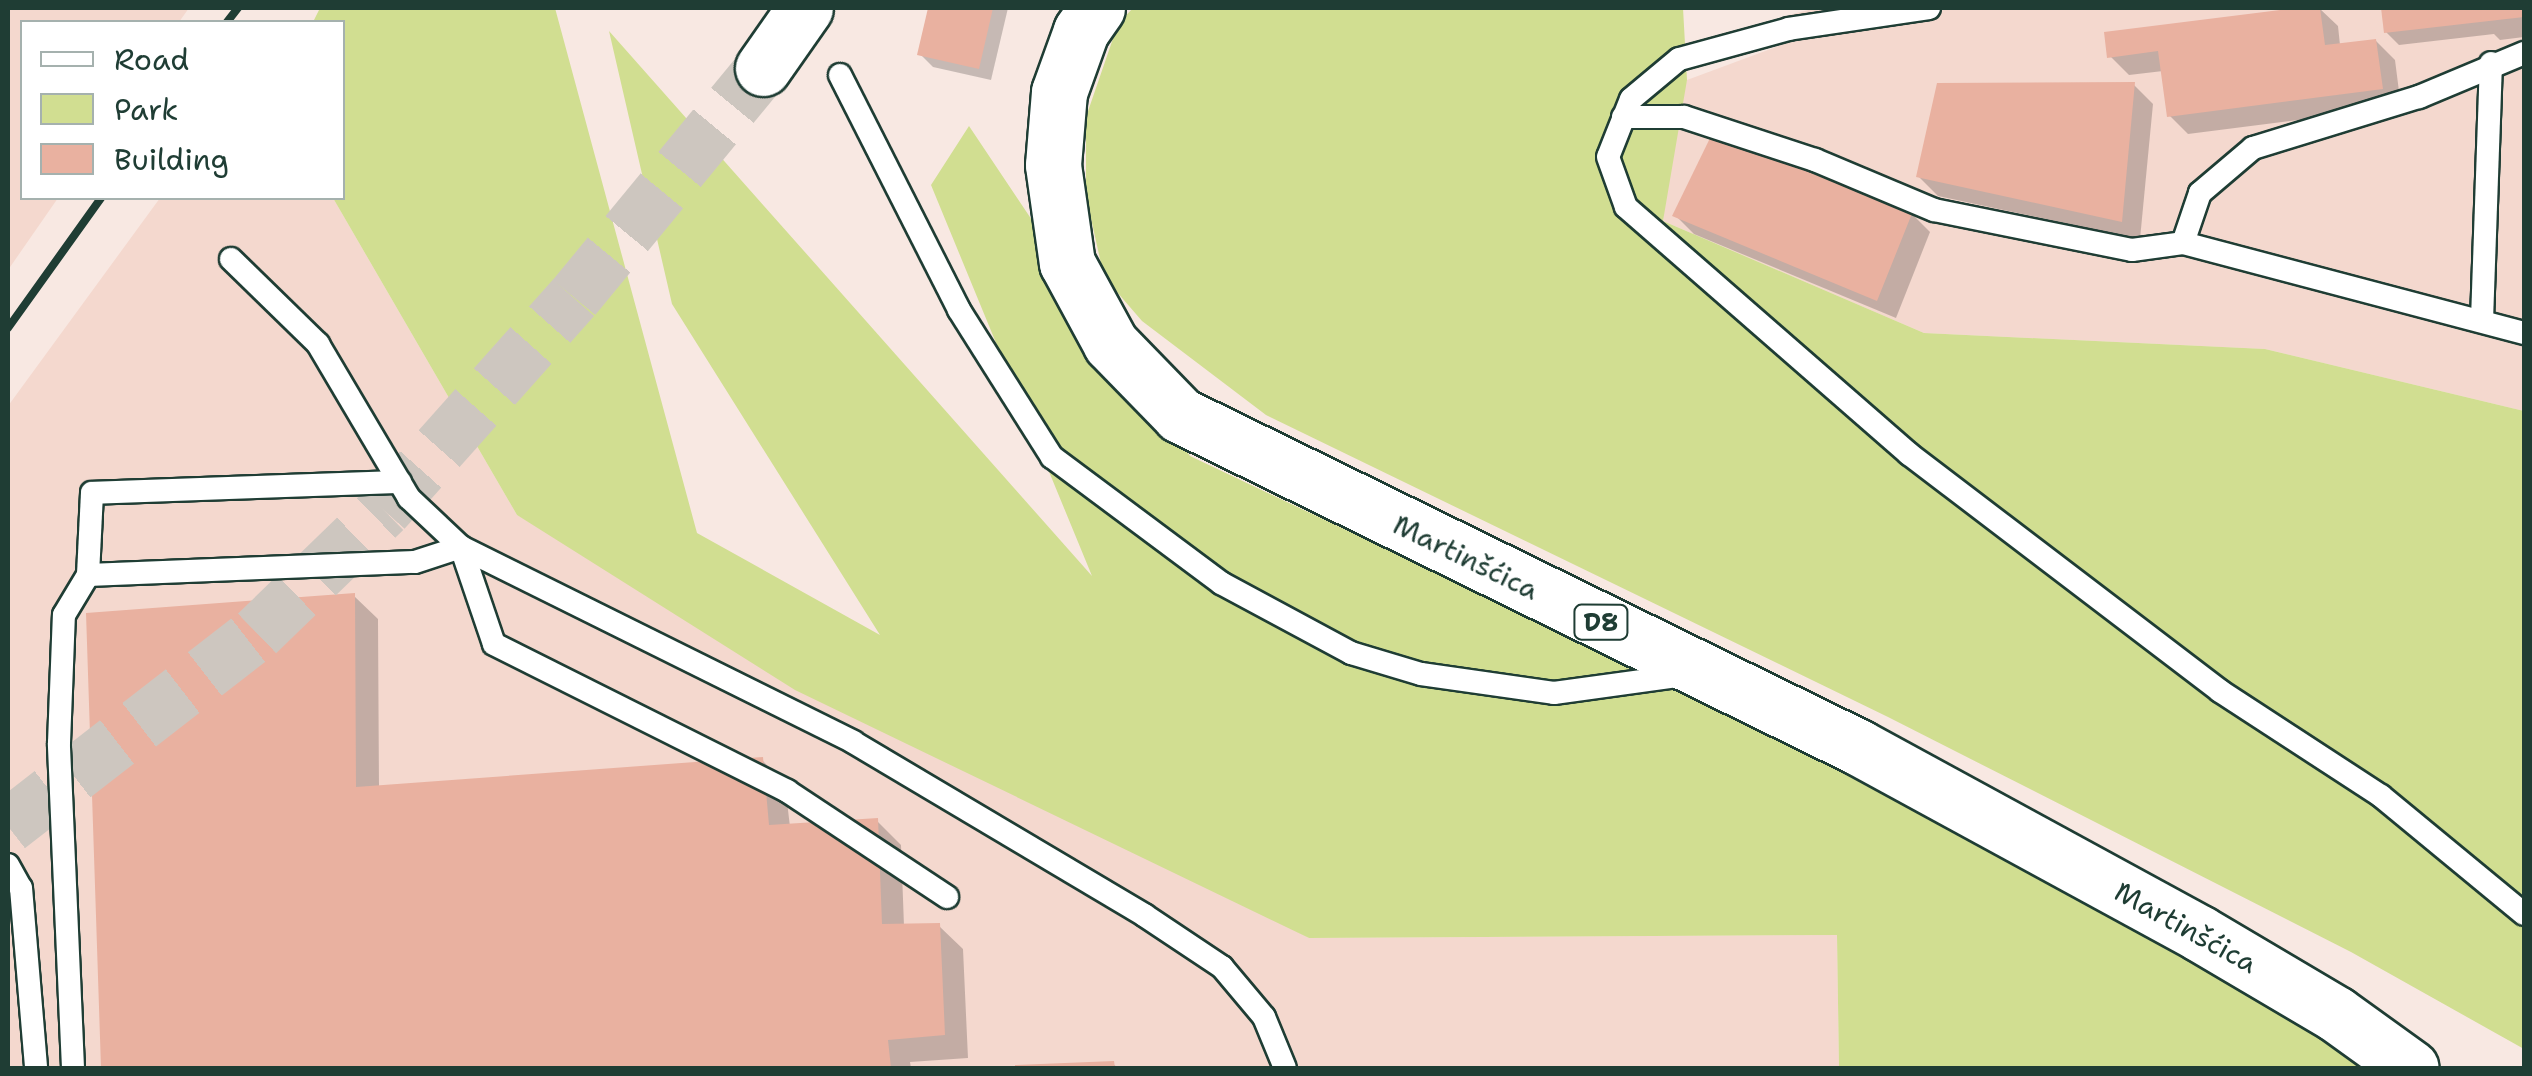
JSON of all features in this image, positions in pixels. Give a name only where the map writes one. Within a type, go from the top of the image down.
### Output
[{"type":"main road","points":[[763,68],[805,8]]},
{"type":"main road","name":"Martinšćica","points":[[1096,8],[1080,30],[1059,92],[1053,165],[1067,262],[1111,344],[1180,415],[1858,747],[2198,933],[2336,1014],[2410,1068]]},
{"type":"lane","points":[[1929,8],[1788,30],[1679,59],[1631,99],[1608,157],[1626,206],[1674,255],[1909,454],[2220,691],[2381,796],[2524,914]]},
{"type":"lane","points":[[2183,243],[2200,193],[2253,148],[2419,97],[2524,53]]},
{"type":"lane","points":[[2482,320],[2490,64]]},
{"type":"lane","points":[[840,75],[958,310],[1052,457],[1222,583],[1351,653],[1502,690],[1607,689],[1703,672]]},
{"type":"lane","points":[[1623,117],[1684,117],[1815,160],[1934,210],[2132,250],[2183,243],[2524,333]]},
{"type":"lane","points":[[231,259],[318,344],[400,482],[461,548],[853,742],[1144,915],[1222,967],[1264,1017],[1285,1068]]},
{"type":"lane","points":[[73,1068],[59,743],[64,615],[88,576],[92,493],[400,482]]},
{"type":"lane","points":[[88,576],[414,562],[461,548]]},
{"type":"lane","points":[[461,548],[494,644],[788,791],[947,896]]},
{"type":"lane","points":[[8,865],[21,888],[36,1068]]},
{"type":"shaded area","points":[[8,8],[189,8],[180,20],[20,20],[20,200],[57,200],[8,270]]},
{"type":"shaded area","points":[[1816,8],[2524,8],[2524,411],[2265,349],[1924,333],[1663,221],[1672,121],[1687,80],[1787,43],[1789,15]]},
{"type":"shaded area","points":[[159,200],[334,200],[517,515],[1309,938],[1837,935],[1839,1068],[8,1068],[8,406]]},
{"type":"green space","points":[[320,8],[555,8],[697,533],[880,635],[672,304],[609,31],[1092,576],[931,185],[969,126],[1190,456],[1694,695],[2004,855],[2354,1057],[2363,1068],[1839,1068],[1837,935],[1309,938],[795,690],[517,515],[334,200],[345,200],[345,20],[314,20]]},
{"type":"green space","points":[[1133,8],[1683,8],[1687,80],[1663,221],[1924,333],[2265,349],[2524,411],[2524,1049],[2351,952],[1888,717],[1266,415],[1142,321],[1104,277],[1086,196],[1086,117],[1118,24]]},
{"type":"building","points":[[928,8],[993,8],[979,69],[917,55]]},
{"type":"building","points":[[2320,8],[2325,45],[2376,39],[2383,89],[2167,117],[2158,51],[2107,58],[2104,32]]},
{"type":"building","points":[[2381,8],[2524,8],[2524,17],[2384,33]]},
{"type":"building","points":[[2135,82],[2122,222],[1916,177],[1937,83]]},
{"type":"building","points":[[1712,134],[1913,211],[1877,301],[1672,216]]},
{"type":"building","points":[[355,593],[356,787],[763,757],[769,825],[878,818],[882,924],[940,923],[945,1035],[888,1040],[891,1068],[101,1068],[86,613]]},
{"type":"building","points":[[1114,1061],[1115,1068],[1015,1068],[1015,1065]]},
{"type":"tunnel","points":[[8,826],[257,633],[384,510],[574,297],[763,68]]},
{"type":"railway","points":[[229,20],[238,8]]},
{"type":"railway","points":[[8,328],[100,200]]}]
